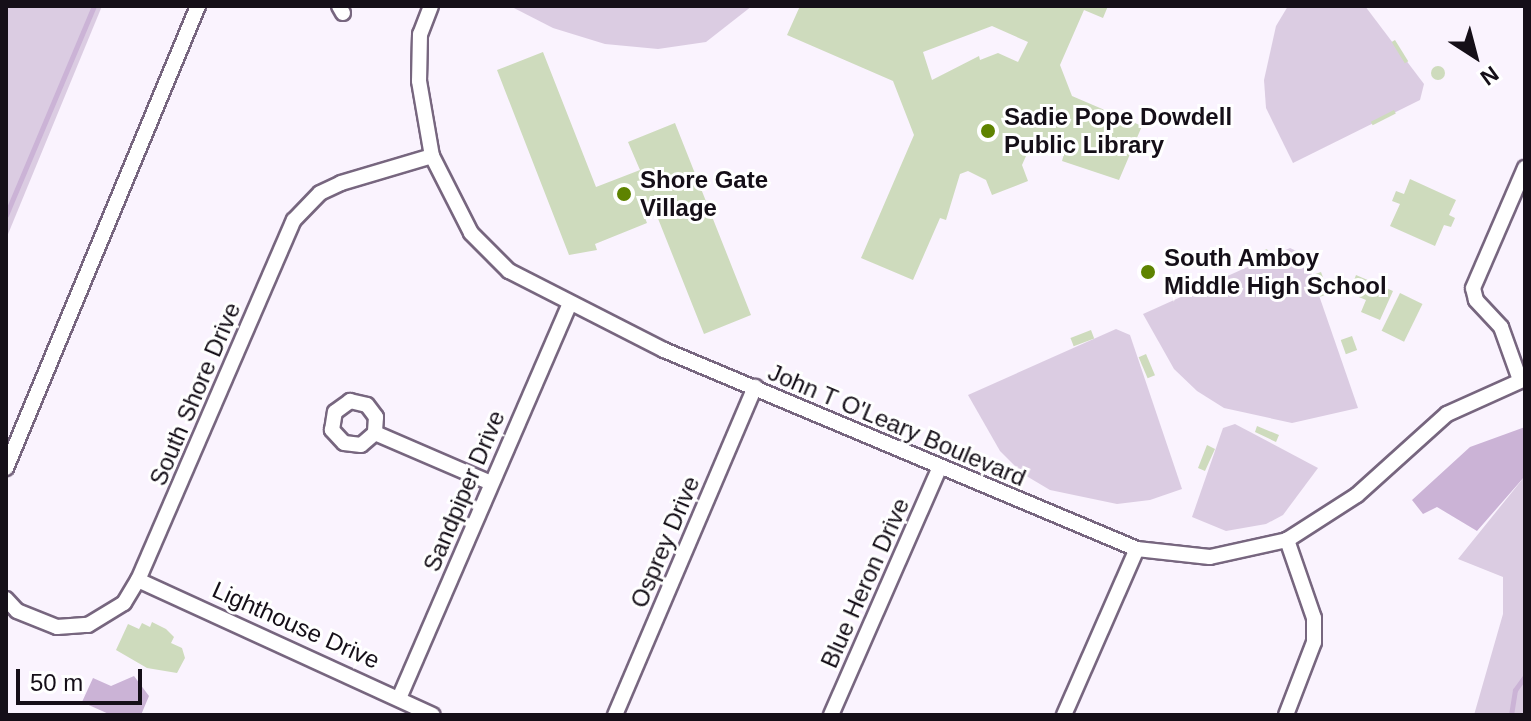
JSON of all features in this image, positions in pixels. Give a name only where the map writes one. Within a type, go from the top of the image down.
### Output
[{"type":"street","points":[[6,468],[198,6]]},
{"type":"street","name":"John T O'Leary Boulevard","points":[[431,6],[420,34],[419,81],[432,156],[471,233],[519,279],[939,469],[1137,549],[1210,557],[1287,540],[1357,495],[1447,414],[1522,379]]},
{"type":"street","name":"South Shore Drive","points":[[6,599],[37,621],[71,628],[107,617],[138,580],[294,220],[320,193],[341,183],[432,156]]},
{"type":"street","points":[[1522,379],[1501,327],[1476,300],[1473,288],[1525,168]]},
{"type":"street","name":"Sandpiper Drive","points":[[400,696],[570,304]]},
{"type":"street","name":"Osprey Drive","points":[[615,715],[755,387]]},
{"type":"street","points":[[375,433],[491,483]]},
{"type":"street","name":"Blue Heron Drive","points":[[831,715],[939,469]]},
{"type":"street","points":[[1286,715],[1314,642],[1314,618],[1287,540]]},
{"type":"street","points":[[1064,715],[1137,549]]},
{"type":"street","name":"Lighthouse Drive","points":[[138,580],[400,696],[433,715]]},
{"type":"shaded area","points":[[6,6],[102,6],[6,239]]},
{"type":"shaded area","points":[[510,6],[752,6],[706,42],[658,49],[605,44],[553,28]]},
{"type":"shaded area","points":[[1288,6],[1365,6],[1424,84],[1420,100],[1293,163],[1266,108],[1264,80],[1276,26]]},
{"type":"shaded area","points":[[1290,248],[1305,255],[1358,408],[1292,423],[1224,408],[1197,391],[1174,369],[1143,314]]},
{"type":"shaded area","points":[[1116,329],[1130,335],[1182,489],[1150,500],[1117,504],[1050,490],[1023,474],[1000,451],[968,395]]},
{"type":"shaded area","points":[[1235,424],[1318,468],[1283,515],[1266,524],[1226,531],[1192,517],[1223,428]]},
{"type":"shaded area","points":[[1525,427],[1525,476],[1477,531],[1437,507],[1423,514],[1412,500],[1470,447]]},
{"type":"shaded area","points":[[1525,476],[1525,715],[1474,715],[1503,614],[1503,577],[1458,559]]},
{"type":"shaded area","points":[[134,676],[149,696],[141,715],[111,715],[82,702],[93,678],[111,686]]},
{"type":"building","points":[[800,6],[1108,6],[1103,18],[1084,10],[1060,65],[1072,96],[1142,126],[1119,180],[1062,161],[1064,154],[1038,143],[1030,147],[1022,165],[1028,181],[992,195],[986,180],[968,171],[960,174],[946,220],[940,218],[913,280],[861,258],[914,135],[893,81],[787,35]],"holes":[[[992,26],[1028,42],[1018,62],[998,53],[980,60],[979,56],[932,80],[923,52]]]},
{"type":"building","points":[[1395,40],[1408,61],[1405,63],[1392,42]]},
{"type":"building","name":"Shore Gate Village","points":[[543,52],[596,187],[640,170],[628,142],[675,123],[751,315],[704,334],[651,201],[640,205],[647,223],[595,244],[597,250],[569,255],[497,70]]},
{"type":"building","points":[[1438,66],[1445,73],[1438,80],[1431,73]]},
{"type":"building","points":[[1394,110],[1396,114],[1373,125],[1371,122]]},
{"type":"building","points":[[1410,179],[1456,200],[1449,215],[1455,218],[1451,227],[1444,225],[1435,246],[1390,226],[1400,204],[1392,201],[1396,191],[1404,194]]},
{"type":"building","points":[[1267,249],[1270,256],[1248,266],[1245,258]]},
{"type":"building","points":[[1321,272],[1329,294],[1320,297],[1313,275]]},
{"type":"building","points":[[1356,275],[1393,291],[1380,320],[1361,312],[1366,300],[1349,293]]},
{"type":"building","points":[[1400,293],[1422,304],[1404,342],[1382,331]]},
{"type":"building","points":[[1091,330],[1094,338],[1074,346],[1070,338]]},
{"type":"building","points":[[1352,336],[1357,350],[1346,354],[1341,340]]},
{"type":"building","points":[[1146,354],[1155,375],[1148,378],[1139,357]]},
{"type":"building","points":[[1257,426],[1279,435],[1276,442],[1255,432]]},
{"type":"building","points":[[1207,445],[1215,449],[1205,471],[1198,468]]},
{"type":"building","points":[[152,622],[166,629],[174,637],[171,643],[182,648],[185,658],[177,673],[147,668],[116,650],[128,624],[139,629],[142,623],[150,627]]},
{"type":"waterway","points":[[6,215],[94,6]]},
{"type":"waterway","points":[[1511,715],[1515,690],[1525,676]]},
{"type":"place","name":"Sadie Pope Dowdell Public Library","points":[[988,131]]},
{"type":"place","name":"Shore Gate Village","points":[[624,194]]},
{"type":"place","name":"South Amboy Middle High School","points":[[1148,272]]}]
